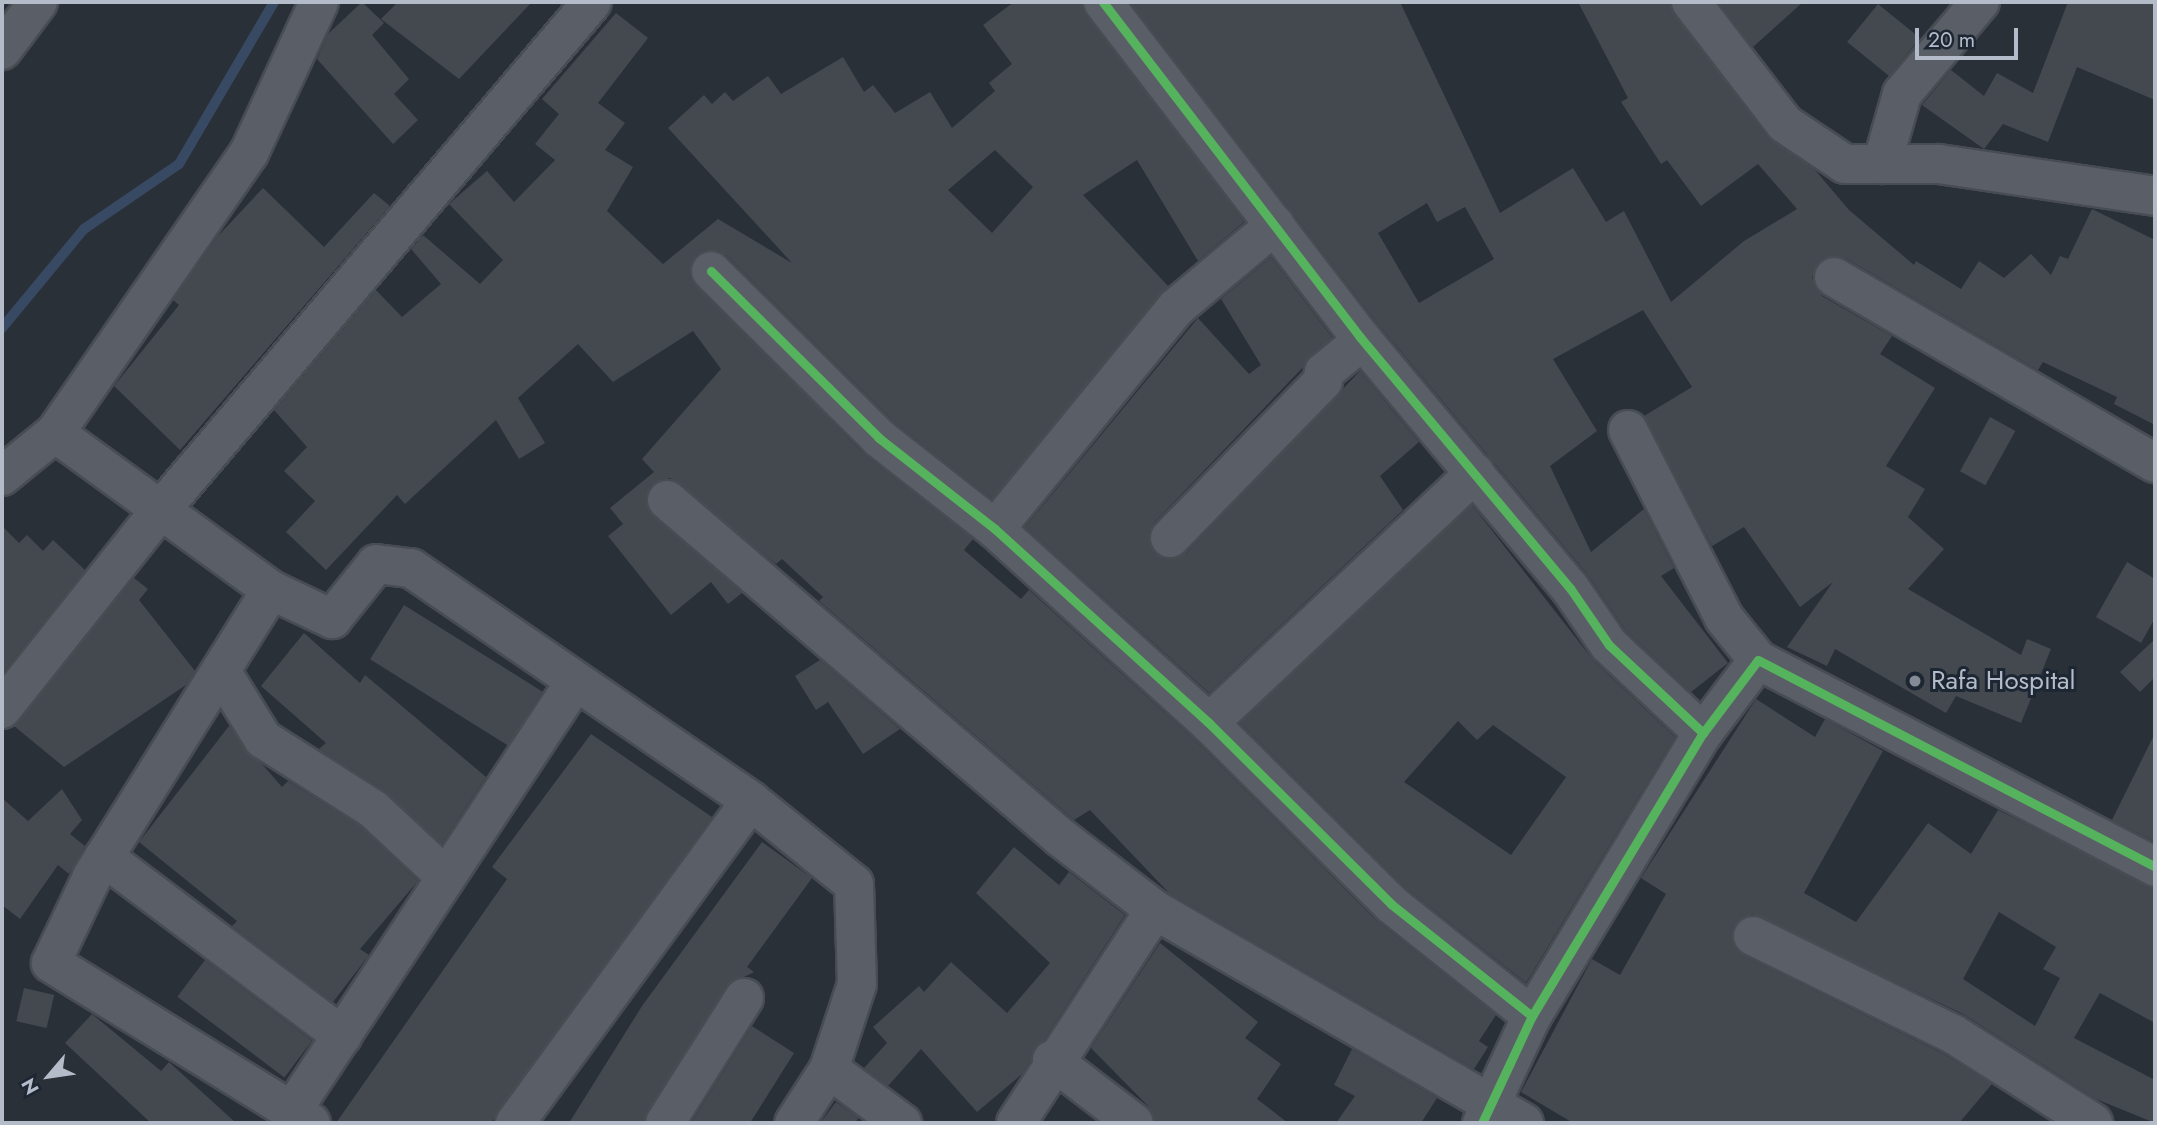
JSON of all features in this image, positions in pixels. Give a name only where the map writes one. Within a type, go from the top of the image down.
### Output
[{"type":"street","points":[[2,50],[37,2]]},
{"type":"street","points":[[2,476],[55,433],[249,153],[318,2]]},
{"type":"street","points":[[2,709],[158,513],[592,2]]},
{"type":"street","points":[[1103,2],[1363,340],[1475,472],[1609,645],[1703,733]]},
{"type":"street","points":[[1691,2],[1786,124],[1845,164],[1939,164],[2155,196]]},
{"type":"street","points":[[1882,164],[1902,94],[1980,2]]},
{"type":"street","points":[[995,529],[1177,307],[1275,225]]},
{"type":"street","points":[[711,271],[879,438],[995,529],[1209,723],[1391,904],[1532,1016]]},
{"type":"street","points":[[1834,277],[2155,463]]},
{"type":"street","points":[[1170,538],[1323,381],[1324,372],[1363,340]]},
{"type":"street","points":[[1628,430],[1724,618],[1758,660],[2155,867]]},
{"type":"street","points":[[55,433],[158,513],[271,590],[332,619],[376,564],[411,568],[751,801],[854,884],[858,984],[830,1069],[794,1123]]},
{"type":"street","points":[[1209,723],[1475,472]]},
{"type":"street","points":[[667,500],[1060,838],[1155,910],[1499,1117],[1532,1016],[1703,733],[1758,660]]},
{"type":"street","points":[[271,590],[104,857],[51,963],[301,1117],[342,1036],[575,682]]},
{"type":"street","points":[[220,671],[263,739],[373,809],[446,877]]},
{"type":"street","points":[[515,1123],[751,801]]},
{"type":"street","points":[[104,857],[342,1036]]},
{"type":"street","points":[[1016,1123],[1052,1060],[1155,910]]},
{"type":"street","points":[[1753,936],[1953,1034],[2093,1123]]},
{"type":"street","points":[[665,1123],[744,998]]},
{"type":"street","points":[[1052,1060],[1135,1123]]},
{"type":"street","points":[[830,1069],[902,1123]]},
{"type":"building","points":[[362,2],[384,23],[372,35],[409,79],[394,94],[418,120],[393,144],[317,59],[328,34]]},
{"type":"building","points":[[398,2],[532,2],[459,79],[381,19]]},
{"type":"building","points":[[1014,2],[1082,2],[1244,222],[1198,261],[1137,160],[1083,195],[1168,286],[992,499],[894,422],[726,255],[706,250],[696,255],[690,277],[864,454],[973,539],[964,550],[1021,599],[1029,590],[1194,739],[1376,920],[1496,1015],[1479,1041],[1488,1047],[1474,1069],[1169,893],[1090,810],[1074,820],[819,601],[823,597],[782,559],[776,564],[670,478],[650,486],[647,508],[742,593],[728,604],[711,582],[671,615],[608,536],[623,524],[610,508],[654,472],[642,459],[721,369],[693,331],[613,382],[578,344],[518,398],[545,443],[519,459],[496,420],[405,504],[397,495],[326,570],[286,532],[315,501],[284,471],[307,447],[274,410],[376,290],[402,317],[441,284],[411,249],[423,235],[480,284],[503,260],[449,204],[487,171],[514,202],[555,160],[535,144],[559,114],[542,99],[616,13],[648,38],[598,103],[625,123],[605,150],[633,167],[607,211],[663,264],[718,219],[792,263],[668,128],[704,95],[712,104],[725,92],[733,101],[768,76],[781,94],[843,57],[864,92],[873,85],[895,113],[930,92],[952,128],[995,91],[989,83],[1012,64],[983,25]],"holes":[[[995,150],[1033,187],[992,233],[948,190]]]},
{"type":"building","points":[[1130,2],[1400,2],[1500,213],[1573,168],[1606,222],[1624,211],[1671,302],[1744,241],[1797,209],[1758,164],[1701,206],[1667,160],[1661,164],[1621,102],[1628,98],[1578,2],[1670,2],[1768,138],[1815,170],[1849,210],[1914,265],[1916,261],[1961,289],[1979,261],[2004,278],[2031,254],[2051,275],[2060,256],[2068,259],[2092,209],[2155,240],[2155,425],[2114,404],[2117,397],[2043,362],[2038,370],[1845,258],[1824,258],[1815,267],[1812,278],[1822,296],[1892,336],[1880,354],[1935,388],[1886,466],[1925,489],[1908,517],[1944,549],[1908,589],[2021,655],[2027,639],[2051,649],[2021,723],[1956,696],[1946,713],[1835,649],[1827,666],[1787,647],[1833,582],[1800,607],[1744,527],[1712,546],[1644,416],[1692,387],[1643,310],[1553,359],[1597,431],[1550,466],[1591,552],[1644,509],[1674,568],[1661,576],[1728,663],[1691,692],[1626,631],[1587,574],[1377,323]],"holes":[[[1427,203],[1437,222],[1465,207],[1494,259],[1419,303],[1378,233]]]},
{"type":"building","points":[[1718,2],[1803,2],[1753,47]]},
{"type":"building","points":[[2068,2],[2155,2],[2155,100],[2077,67],[2048,142],[2003,124],[1984,149],[1922,105],[1951,70],[1984,96],[1997,73],[2033,93]]},
{"type":"building","points":[[1878,4],[1920,38],[1889,76],[1847,42]]},
{"type":"building","points":[[263,188],[324,247],[374,193],[390,206],[180,450],[114,386],[179,305],[173,300],[218,236]]},
{"type":"building","points":[[1271,257],[1332,337],[1154,523],[1149,533],[1154,553],[1165,559],[1186,553],[1360,371],[1419,442],[1380,476],[1403,510],[1209,693],[1025,527],[1198,318],[1249,374],[1261,365],[1221,299]]},
{"type":"building","points":[[1990,417],[2015,431],[1985,485],[1960,471]]},
{"type":"building","points":[[1472,505],[1594,661],[1675,737],[1526,983],[1406,888],[1240,723]],"holes":[[[1458,721],[1477,740],[1493,725],[1566,777],[1511,855],[1404,782]]]},
{"type":"building","points":[[2,526],[19,543],[27,535],[43,551],[53,540],[85,570],[2,674]]},
{"type":"building","points":[[2127,562],[2155,579],[2155,618],[2141,643],[2096,617]]},
{"type":"building","points":[[134,578],[148,589],[139,600],[195,671],[186,685],[64,767],[14,726]]},
{"type":"building","points":[[404,605],[542,691],[508,746],[370,659]]},
{"type":"building","points":[[304,633],[360,683],[365,675],[486,777],[442,844],[385,791],[319,749],[326,743],[261,686]]},
{"type":"building","points":[[2155,639],[2155,677],[2140,692],[2120,672]]},
{"type":"building","points":[[820,660],[900,729],[863,754],[828,702],[816,710],[795,676]]},
{"type":"building","points":[[1756,699],[1815,737],[1825,719],[1883,751],[1804,893],[1856,922],[1928,823],[1971,854],[1998,810],[2155,889],[2155,1023],[2100,993],[2074,1038],[2155,1080],[2155,1123],[2096,1099],[1963,1014],[1752,914],[1733,927],[1735,948],[1743,955],[1942,1053],[1992,1084],[1959,1123],[1573,1123],[1521,1092],[1592,959],[1620,975],[1666,894],[1641,878]],"holes":[[[1999,912],[2056,947],[2043,969],[2060,978],[2035,1026],[1963,979]]]},
{"type":"building","points":[[229,726],[282,787],[288,781],[360,826],[418,881],[360,949],[369,955],[333,1002],[232,926],[237,921],[139,842]]},
{"type":"building","points":[[2155,733],[2155,842],[2112,820]]},
{"type":"building","points":[[591,734],[712,817],[491,1123],[336,1123],[507,879],[492,867]]},
{"type":"building","points":[[62,789],[82,820],[70,834],[85,846],[69,874],[58,865],[20,919],[2,905],[2,798],[28,821]]},
{"type":"building","points":[[762,842],[812,878],[747,967],[754,972],[726,986],[643,1123],[569,1123],[642,1006]]},
{"type":"building","points":[[1014,847],[1059,885],[1069,872],[1125,915],[1022,1074],[977,1112],[921,1049],[888,1086],[864,1068],[887,1043],[873,1027],[919,986],[924,992],[951,962],[1007,1013],[1050,963],[976,893]]},
{"type":"building","points":[[1160,943],[1258,1022],[1245,1038],[1281,1064],[1257,1099],[1288,1123],[1155,1123],[1148,1106],[1091,1048]]},
{"type":"building","points":[[205,960],[312,1041],[284,1077],[177,997]]},
{"type":"building","points":[[24,988],[54,995],[47,1028],[16,1021]]},
{"type":"building","points":[[92,1014],[161,1071],[169,1062],[236,1123],[151,1123],[65,1043]]},
{"type":"building","points":[[752,1026],[794,1053],[750,1123],[691,1123]]},
{"type":"building","points":[[1352,1049],[1437,1098],[1421,1123],[1336,1123],[1355,1096],[1334,1085]]},
{"type":"building","points":[[836,1102],[859,1118],[854,1123],[820,1123]]},
{"type":"waterway","points":[[2,328],[84,229],[179,164],[274,2]]},
{"type":"cycle path","points":[[1103,2],[1360,337],[1570,588],[1609,645],[1703,733]]},
{"type":"cycle path","points":[[711,271],[879,438],[995,529],[1209,723],[1391,904],[1532,1016]]},
{"type":"cycle path","points":[[1482,1123],[1532,1016],[1703,733],[1758,660],[2155,867]]},
{"type":"place","name":"Rafa Hospital","points":[[1915,681]]}]
